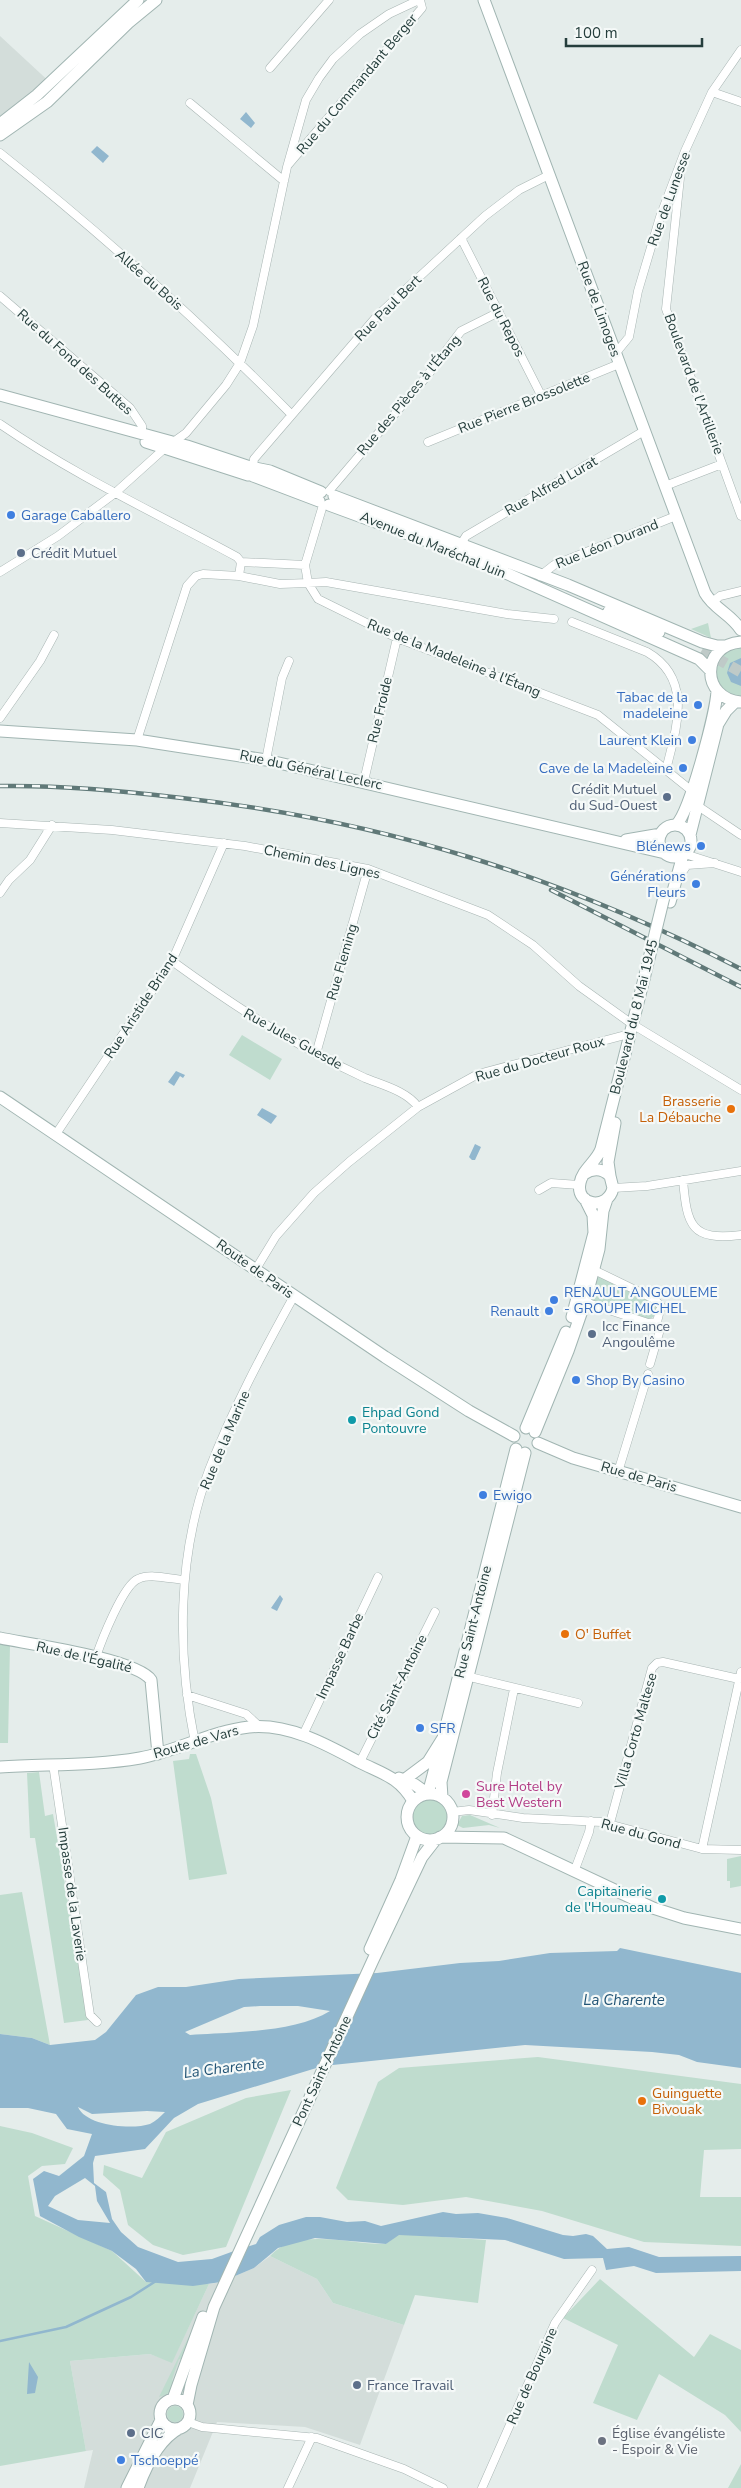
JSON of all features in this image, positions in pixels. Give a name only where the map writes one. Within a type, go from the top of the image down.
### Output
[{"type":"main road","points":[[0,124],[37,95],[138,0]]},
{"type":"main road","points":[[0,135],[47,102],[128,23],[156,0]]},
{"type":"main road","name":"Rue de Limoges","points":[[484,0],[705,593],[711,603],[732,618],[741,630]]},
{"type":"main road","name":"Avenue du Maréchal Juin","points":[[0,395],[252,470],[270,471],[326,498],[431,541],[538,581],[702,650]]},
{"type":"main road","name":"Avenue du Maréchal Juin","points":[[74,417],[142,434],[170,445]]},
{"type":"main road","name":"Avenue du Maréchal Juin","points":[[326,498],[461,544],[654,639],[699,659],[710,670]]},
{"type":"main road","name":"Avenue du Maréchal Juin","points":[[538,581],[615,604],[702,642],[717,646],[732,644]]},
{"type":"main road","points":[[723,612],[731,624],[732,644],[715,656],[710,670],[711,680],[717,691],[726,699],[738,702]]},
{"type":"main road","points":[[617,841],[661,834],[667,828],[676,825],[684,816],[717,691]]},
{"type":"main road","points":[[661,834],[660,845],[667,854],[684,854],[691,844],[690,836],[718,724],[726,711],[738,702]]},
{"type":"main road","name":"Rue du Général Leclerc","points":[[0,731],[137,740],[266,760],[364,781],[667,854]]},
{"type":"main road","points":[[676,825],[685,828],[690,836]]},
{"type":"main road","name":"Boulevard du 8 Mai 1945","points":[[667,854],[670,874],[667,900]]},
{"type":"main road","name":"Boulevard du 8 Mai 1945","points":[[582,1180],[599,1153],[620,1082],[667,900],[684,854]]},
{"type":"main road","name":"Boulevard du 8 Mai 1945","points":[[612,1182],[608,1156],[620,1082]]},
{"type":"main road","name":"Route de Paris","points":[[0,1097],[294,1296],[469,1411],[514,1436]]},
{"type":"main road","points":[[533,1434],[519,1430],[514,1436],[513,1443],[521,1451],[533,1450],[533,1434],[590,1252],[594,1220],[592,1210],[579,1190],[582,1180],[589,1171],[600,1170],[612,1182],[603,1211],[601,1241],[594,1270],[568,1351],[533,1434]]},
{"type":"main road","points":[[585,1199],[594,1204],[608,1199]]},
{"type":"main road","name":"Rue de Paris","points":[[533,1434],[572,1458],[741,1507]]},
{"type":"main road","name":"Rue Saint-Antoine","points":[[442,1797],[442,1782],[470,1677],[521,1451]]},
{"type":"main road","name":"Rue Saint-Antoine","points":[[404,1780],[428,1762],[443,1738],[521,1451]]},
{"type":"main road","name":"Rue de l'Égalité","points":[[0,1638],[96,1657],[121,1663],[143,1672],[151,1680],[158,1754]]},
{"type":"main road","name":"Route de Vars","points":[[0,1767],[138,1758],[158,1754],[232,1731],[260,1727],[303,1735],[383,1773],[404,1786],[413,1801]]},
{"type":"main road","points":[[428,1794],[443,1738]]},
{"type":"main road","name":"Route de Vars","points":[[383,1773],[404,1780],[428,1794]]},
{"type":"main road","points":[[438,1838],[450,1826],[452,1812],[442,1797],[428,1794],[413,1801],[409,1807],[407,1819],[412,1831],[417,1836],[438,1838],[504,1838],[574,1872],[660,1910],[709,1924],[741,1929]]},
{"type":"main road","points":[[450,1826],[467,1838]]},
{"type":"main road","name":"Pont Saint-Antoine","points":[[211,2306],[366,1957],[416,1855],[417,1836]]},
{"type":"main road","name":"Pont Saint-Antoine","points":[[416,1855],[438,1838]]},
{"type":"main road","points":[[127,2488],[162,2420],[162,2408],[174,2399],[211,2306]]},
{"type":"main road","points":[[138,2488],[162,2442],[168,2434],[185,2425],[190,2413],[187,2405],[189,2391],[211,2306]]},
{"type":"main road","points":[[174,2399],[180,2400],[187,2405]]},
{"type":"main road","points":[[162,2420],[169,2428],[185,2425]]},
{"type":"street","points":[[270,68],[329,0]]},
{"type":"street","points":[[0,572],[58,536],[115,493],[186,433],[226,385],[240,363],[253,326],[287,167],[306,100],[333,59],[360,34],[389,14],[420,0]]},
{"type":"street","name":"Rue du Commandant Berger","points":[[287,167],[422,8],[420,0]]},
{"type":"street","name":"Rue de Lunesse","points":[[617,359],[629,337],[640,282],[660,217],[682,160],[712,92],[741,50]]},
{"type":"street","points":[[712,92],[741,102]]},
{"type":"street","points":[[190,103],[284,181]]},
{"type":"street","name":"Allée du Bois","points":[[0,153],[151,280],[240,363],[291,414]]},
{"type":"street","name":"Boulevard de l'Artillerie","points":[[682,160],[666,309],[741,516]]},
{"type":"street","name":"Rue Paul Bert","points":[[252,470],[254,458],[377,316],[461,238],[519,190],[549,175]]},
{"type":"street","name":"Rue du Repos","points":[[461,238],[542,397]]},
{"type":"street","name":"Rue du Fond des Buttes","points":[[0,296],[130,408],[142,426],[142,434]]},
{"type":"street","name":"Rue des Pièces à l'Étang","points":[[326,498],[427,376],[461,331],[499,312]]},
{"type":"street","name":"Rue Pierre Brossolette","points":[[428,442],[542,397],[617,359]]},
{"type":"street","points":[[0,424],[41,452],[231,554],[241,562],[305,565]]},
{"type":"street","name":"Rue Alfred Lurat","points":[[461,544],[469,534],[644,432]]},
{"type":"street","points":[[665,486],[722,464]]},
{"type":"street","points":[[308,583],[305,565],[326,498]]},
{"type":"street","name":"Rue Léon Durand","points":[[538,581],[554,565],[676,516]]},
{"type":"street","points":[[239,576],[241,562]]},
{"type":"street","points":[[137,740],[191,580],[203,574],[239,576],[280,584],[326,582],[498,612],[554,619]]},
{"type":"street","name":"Rue de la Madeleine à l'Étang","points":[[308,583],[318,599],[397,638],[598,715],[692,791]]},
{"type":"street","points":[[711,603],[720,596],[741,591]]},
{"type":"street","points":[[572,622],[647,652],[657,658],[668,672],[679,701],[678,721],[666,770]]},
{"type":"street","points":[[0,718],[35,668],[54,635]]},
{"type":"street","name":"Rue Froide","points":[[364,781],[397,638]]},
{"type":"street","points":[[647,652],[654,639]]},
{"type":"street","points":[[266,760],[282,678],[288,661]]},
{"type":"street","points":[[698,806],[741,834]]},
{"type":"street","name":"Chemin des Lignes","points":[[0,823],[52,825],[224,843],[368,869],[488,915],[534,945],[632,1034],[671,1048],[741,1090]]},
{"type":"street","points":[[0,893],[9,880],[30,860],[52,825]]},
{"type":"street","name":"Rue Aristide Briand","points":[[56,1134],[172,961],[224,843]]},
{"type":"street","points":[[684,854],[741,872]]},
{"type":"street","points":[[667,900],[685,866],[694,863],[715,863]]},
{"type":"street","name":"Rue Fleming","points":[[316,1054],[368,869]]},
{"type":"street","name":"Rue Jules Guesde","points":[[172,961],[279,1035],[408,1097],[418,1107]]},
{"type":"street","name":"Rue du Docteur Roux","points":[[257,1270],[276,1236],[314,1194],[362,1151],[418,1107],[478,1074],[632,1034]]},
{"type":"street","points":[[612,1182],[647,1186],[741,1171]]},
{"type":"street","points":[[538,1190],[551,1183],[582,1180]]},
{"type":"street","points":[[682,1180],[686,1212],[693,1226],[705,1235],[714,1237],[741,1235]]},
{"type":"street","points":[[594,1270],[659,1302],[661,1311],[658,1322],[659,1333],[650,1364]]},
{"type":"street","name":"Rue de la Marine","points":[[195,1743],[187,1695],[184,1580],[196,1517],[210,1469],[267,1344],[294,1296]]},
{"type":"street","points":[[584,1302],[648,1323],[658,1322]]},
{"type":"street","points":[[618,1472],[648,1374]]},
{"type":"street","points":[[96,1657],[104,1634],[132,1582],[146,1577],[184,1580]]},
{"type":"street","name":"Impasse Barbe","points":[[303,1735],[378,1577]]},
{"type":"street","name":"Cité Saint-Antoine","points":[[360,1762],[435,1612]]},
{"type":"street","name":"Villa Corto Maltese","points":[[610,1823],[652,1668],[657,1663],[663,1662],[740,1681]]},
{"type":"street","points":[[470,1677],[578,1703]]},
{"type":"street","points":[[702,1849],[740,1681]]},
{"type":"street","points":[[492,1815],[497,1773],[514,1689]]},
{"type":"street","points":[[187,1695],[246,1714],[260,1727]]},
{"type":"street","name":"Impasse de la Laverie","points":[[53,1764],[90,2015],[97,2022]]},
{"type":"street","name":"Rue du Gond","points":[[452,1812],[469,1810],[492,1815],[610,1823],[702,1849],[741,1850]]},
{"type":"street","points":[[574,1872],[589,1832],[590,1821]]},
{"type":"street","name":"Rue de Bourgine","points":[[482,2488],[556,2323],[592,2270]]},
{"type":"street","points":[[185,2425],[312,2437],[382,2460],[443,2488]]},
{"type":"street","points":[[288,2488],[312,2437]]},
{"type":"shaded area","points":[[0,36],[54,86],[0,128]]},
{"type":"shaded area","points":[[270,2256],[317,2279],[333,2303],[404,2325],[360,2445],[305,2427],[217,2422],[190,2488],[84,2488],[93,2450],[86,2451],[70,2361],[150,2354],[172,2362],[209,2284],[221,2282],[254,2268]]},
{"type":"green space","points":[[708,623],[711,638],[691,629]]},
{"type":"green space","points":[[741,647],[741,697],[725,690],[716,674],[718,663],[723,656],[731,650]]},
{"type":"green space","points":[[242,1035],[282,1059],[270,1080],[229,1055]]},
{"type":"green space","points":[[596,1275],[654,1303],[657,1307],[656,1315],[650,1319],[645,1319],[590,1300]]},
{"type":"green space","points":[[0,1643],[10,1645],[8,1743],[0,1743]]},
{"type":"green space","points":[[190,1754],[196,1754],[211,1798],[227,1874],[189,1880],[173,1761],[189,1759]]},
{"type":"green space","points":[[39,1772],[45,1816],[53,1814],[88,2020],[64,2023],[35,1838],[30,1838],[27,1773]]},
{"type":"green space","points":[[429,1799],[441,1805],[447,1817],[441,1829],[429,1835],[417,1829],[411,1817],[417,1805]]},
{"type":"green space","points":[[470,1815],[500,1828],[489,1825],[463,1828],[457,1825],[462,1816]]},
{"type":"green space","points":[[741,1856],[741,1886],[730,1888],[730,1881],[727,1881],[727,1859]]},
{"type":"green space","points":[[22,1892],[50,2045],[32,2038],[0,2034],[0,1895]]},
{"type":"green space","points":[[538,2057],[741,2084],[741,2149],[704,2150],[700,2197],[741,2197],[741,2246],[644,2242],[542,2211],[466,2197],[403,2205],[348,2200],[336,2188],[378,2082],[399,2068]]},
{"type":"green space","points":[[291,2090],[226,2247],[183,2255],[153,2245],[128,2225],[120,2190],[103,2175],[104,2165],[142,2178],[166,2132],[246,2098]]},
{"type":"green space","points":[[0,2126],[32,2133],[73,2148],[65,2164],[42,2166],[28,2176],[35,2216],[112,2251],[146,2282],[209,2284],[172,2363],[150,2354],[70,2361],[86,2451],[0,2466]]},
{"type":"green space","points":[[399,2234],[486,2240],[478,2303],[415,2295],[404,2325],[333,2303],[317,2279],[270,2256],[281,2247],[309,2239],[386,2244]]},
{"type":"green space","points":[[600,2279],[694,2357],[710,2334],[741,2350],[741,2432],[725,2415],[659,2374],[637,2420],[593,2403],[618,2345],[563,2318]]},
{"type":"green space","points":[[195,2324],[183,2360],[179,2359],[172,2380],[176,2382],[172,2392],[159,2397]]},
{"type":"green space","points":[[175,2406],[183,2414],[175,2422],[167,2414]]},
{"type":"green space","points":[[741,2464],[741,2488],[728,2488]]},
{"type":"water","points":[[246,112],[255,123],[251,128],[240,119]]},
{"type":"water","points":[[97,146],[109,156],[103,163],[91,152]]},
{"type":"water","points":[[741,658],[741,686],[731,682],[727,673],[730,663]]},
{"type":"water","points":[[176,1071],[185,1075],[183,1078],[180,1076],[174,1086],[168,1082]]},
{"type":"water","points":[[262,1108],[277,1116],[271,1124],[257,1115]]},
{"type":"water","points":[[475,1144],[481,1147],[475,1160],[472,1160],[469,1157]]},
{"type":"water","points":[[280,1595],[283,1599],[277,1611],[271,1608]]},
{"type":"water","name":"La Charente","points":[[620,1948],[741,1973],[741,2068],[697,2062],[679,2055],[652,2052],[525,2045],[323,2066],[198,2104],[174,2118],[145,2149],[95,2156],[93,2163],[94,2183],[106,2192],[112,2219],[121,2232],[138,2247],[178,2262],[212,2259],[256,2244],[260,2237],[279,2225],[306,2217],[320,2217],[347,2222],[365,2221],[381,2226],[443,2212],[456,2214],[478,2213],[507,2218],[563,2235],[586,2234],[593,2236],[607,2249],[629,2247],[659,2257],[741,2256],[741,2271],[656,2273],[634,2266],[606,2270],[603,2258],[564,2259],[505,2240],[399,2235],[386,2244],[315,2238],[278,2248],[254,2268],[221,2282],[193,2286],[146,2282],[136,2269],[112,2251],[79,2237],[40,2216],[33,2179],[44,2171],[59,2176],[84,2156],[92,2134],[67,2129],[56,2114],[28,2108],[0,2108],[0,2034],[32,2038],[50,2045],[95,2040],[106,2032],[136,1995],[158,1987],[186,1987],[239,1979],[377,1973],[460,1963],[499,1961],[550,1953],[617,1951]],"holes":[[[298,2006],[330,2011],[299,2024],[262,2030],[190,2035],[185,2032],[244,2007]],[[78,2107],[92,2114],[165,2112],[150,2124],[132,2127],[110,2125],[90,2119]],[[85,2178],[95,2186],[97,2201],[110,2223],[78,2220],[48,2206],[55,2196]]]},
{"type":"water","points":[[29,2362],[38,2377],[35,2393],[27,2394]]},
{"type":"waterway","points":[[0,2341],[66,2327],[131,2297],[156,2281]]},
{"type":"tunnel","points":[[702,650],[741,672]]},
{"type":"railway","points":[[0,786],[46,786],[182,798],[257,808],[329,821],[400,838],[469,857],[538,880],[605,906],[741,969]]},
{"type":"railway","points":[[551,890],[741,987]]},
{"type":"place","name":"Garage Caballero","points":[[11,515]]},
{"type":"place","name":"Crédit Mutuel","points":[[21,553]]},
{"type":"place","name":"Tabac de la madeleine","points":[[698,705]]},
{"type":"place","name":"Laurent Klein","points":[[692,740]]},
{"type":"place","name":"Cave de la Madeleine","points":[[683,768]]},
{"type":"place","name":"Crédit Mutuel du Sud-Ouest","points":[[667,797]]},
{"type":"place","name":"Blénews","points":[[701,846]]},
{"type":"place","name":"Générations Fleurs","points":[[696,884]]},
{"type":"place","name":"Brasserie La Débauche","points":[[731,1109]]},
{"type":"place","name":"RENAULT ANGOULEME - GROUPE MICHEL","points":[[554,1300]]},
{"type":"place","name":"Renault","points":[[549,1311]]},
{"type":"place","name":"Icc Finance Angoulême","points":[[592,1334]]},
{"type":"place","name":"Shop By Casino","points":[[576,1380]]},
{"type":"place","name":"Ehpad Gond Pontouvre","points":[[352,1420]]},
{"type":"place","name":"Ewigo","points":[[483,1495]]},
{"type":"place","name":"O' Buffet","points":[[565,1634]]},
{"type":"place","name":"SFR","points":[[420,1728]]},
{"type":"place","name":"Sure Hotel by Best Western","points":[[466,1794]]},
{"type":"place","name":"Capitainerie de l'Houmeau","points":[[662,1899]]},
{"type":"place","name":"Guinguette Bivouak","points":[[642,2101]]},
{"type":"place","name":"France Travail","points":[[357,2385]]},
{"type":"place","name":"CIC","points":[[131,2433]]},
{"type":"place","name":"Église évangéliste - Espoir & Vie","points":[[602,2441]]},
{"type":"place","name":"Tschoeppé","points":[[121,2460]]}]
